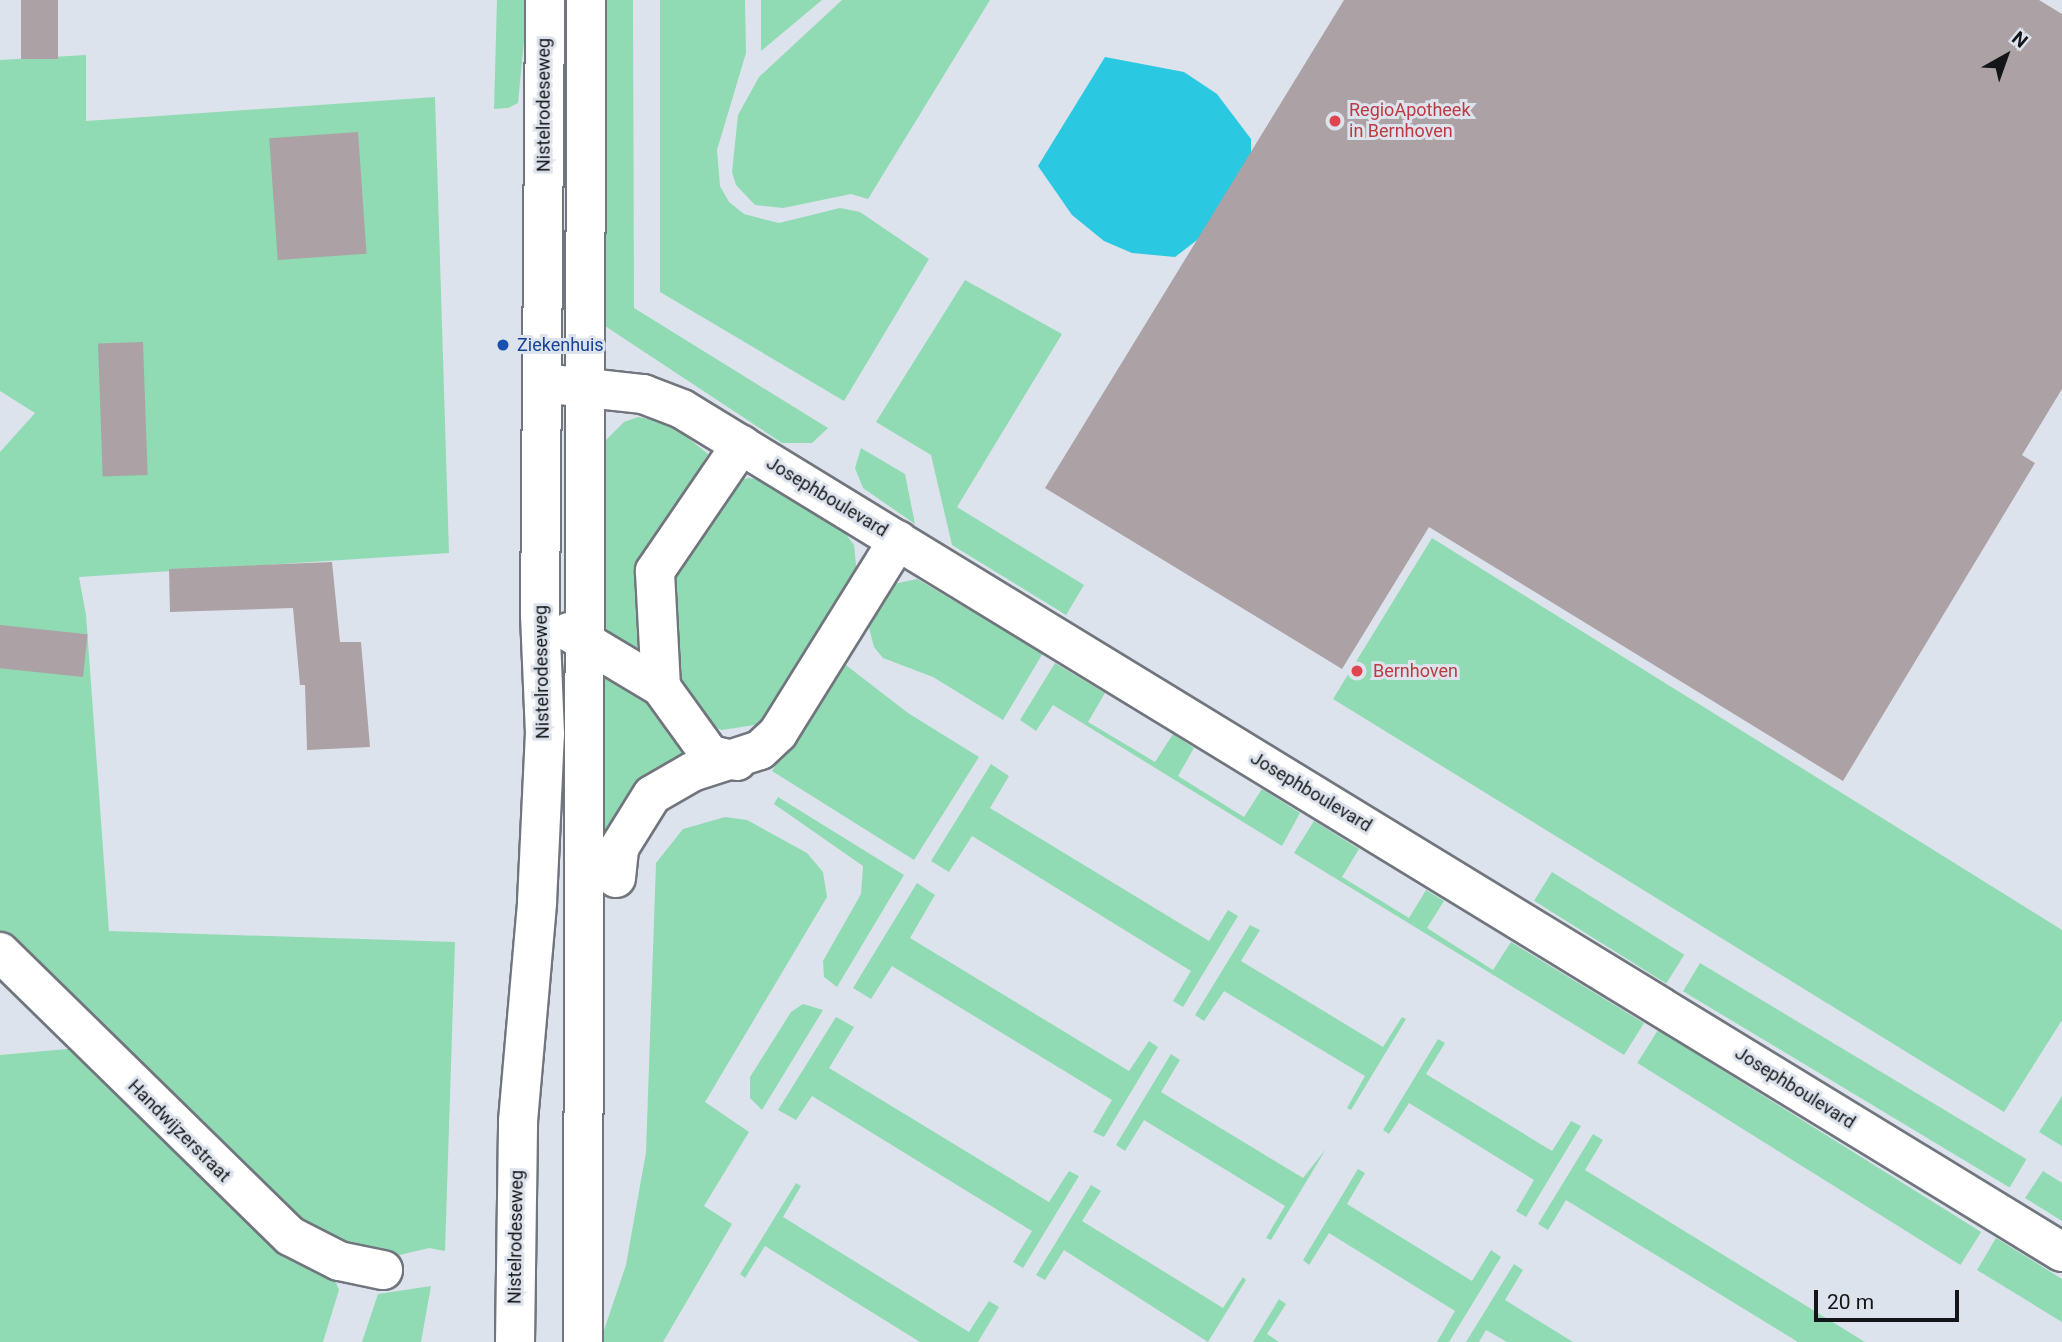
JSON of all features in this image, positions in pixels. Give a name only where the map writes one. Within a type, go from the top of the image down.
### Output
[{"type":"street","name":"Nistelrodeseweg","points":[[515,1342],[518,1121],[537,902],[545,734],[540,615],[545,0]]},
{"type":"street","points":[[583,1342],[587,642],[586,0]]},
{"type":"street","name":"Josephboulevard","points":[[542,383],[585,385],[653,397],[741,444],[2062,1252]]},
{"type":"street","points":[[661,687],[655,571],[741,444]]},
{"type":"street","points":[[616,878],[619,848],[652,795],[692,772],[737,761],[760,750],[778,733],[898,540]]},
{"type":"street","points":[[540,615],[661,687],[710,755],[737,761]]},
{"type":"street","name":"Handwijzerstraat","points":[[0,952],[290,1236],[339,1261],[383,1270]]},
{"type":"green space","points":[[497,0],[528,0],[518,103],[508,108],[494,109]]},
{"type":"green space","points":[[598,0],[633,0],[634,308],[828,428],[812,443],[782,443],[599,322]]},
{"type":"green space","points":[[660,0],[745,0],[746,53],[717,150],[720,186],[729,202],[744,214],[779,223],[840,208],[860,212],[929,259],[844,401],[660,292]]},
{"type":"green space","points":[[761,0],[822,0],[761,51]]},
{"type":"green space","points":[[842,0],[990,0],[868,199],[851,194],[783,208],[755,205],[736,185],[732,172],[738,115],[759,77]]},
{"type":"green space","points":[[86,55],[86,121],[435,97],[449,553],[79,577],[86,615],[109,931],[455,942],[445,1251],[429,1248],[387,1258],[340,1246],[291,1222],[0,935],[0,452],[35,413],[0,391],[0,60]]},
{"type":"green space","points":[[965,280],[1062,334],[957,507],[1084,585],[1066,615],[952,545],[931,455],[876,422]]},
{"type":"green space","points":[[638,417],[668,422],[708,454],[645,556],[640,654],[600,632],[603,443],[624,422]]},
{"type":"green space","points":[[861,448],[905,474],[915,524],[863,488],[855,468]]},
{"type":"green space","points":[[749,478],[763,481],[845,533],[854,545],[857,575],[761,724],[722,730],[702,723],[675,694],[672,559],[734,481]]},
{"type":"green space","points":[[1432,538],[2062,930],[2062,1020],[2004,1112],[1333,699]]},
{"type":"green space","points":[[917,579],[1043,653],[1003,720],[933,677],[883,658],[874,647],[867,620],[889,585]]},
{"type":"green space","points":[[842,662],[908,713],[979,757],[914,860],[772,771]]},
{"type":"green space","points":[[1055,663],[1105,693],[1088,722],[1155,762],[1173,734],[1194,748],[1178,776],[1244,817],[1262,789],[1300,813],[1282,846],[1053,705],[1036,731],[1020,720]]},
{"type":"green space","points":[[601,665],[642,687],[655,713],[690,756],[600,849]]},
{"type":"green space","points":[[991,764],[1009,776],[990,808],[1209,941],[1228,910],[1238,916],[1183,1007],[1173,1001],[1191,971],[972,836],[949,872],[931,861]]},
{"type":"green space","points":[[778,797],[904,875],[837,987],[824,977],[823,961],[861,894],[863,866],[774,804]]},
{"type":"green space","points":[[725,817],[747,820],[807,853],[823,872],[827,897],[705,1102],[749,1132],[704,1206],[732,1224],[663,1342],[600,1342],[626,1265],[646,1152],[656,863],[683,829]]},
{"type":"green space","points":[[1314,821],[1359,849],[1342,877],[1409,918],[1426,890],[1444,901],[1427,928],[1493,970],[1511,942],[1644,1023],[1624,1055],[1294,853]]},
{"type":"green space","points":[[1552,872],[1684,955],[1666,984],[1534,901]]},
{"type":"green space","points":[[917,883],[935,895],[910,938],[1129,1071],[1149,1041],[1158,1047],[1104,1137],[1093,1132],[1112,1100],[892,966],[871,999],[853,988]]},
{"type":"green space","points":[[1250,925],[1260,930],[1241,961],[1383,1047],[1402,1017],[1406,1019],[1351,1110],[1347,1108],[1365,1076],[1224,991],[1204,1021],[1195,1015]]},
{"type":"green space","points":[[1700,963],[2027,1159],[2010,1188],[1683,991]]},
{"type":"green space","points":[[803,1004],[823,1010],[762,1110],[750,1098],[750,1077],[791,1012]]},
{"type":"green space","points":[[836,1017],[854,1027],[829,1068],[1049,1202],[1069,1171],[1079,1176],[1023,1268],[1013,1262],[1032,1231],[812,1096],[796,1120],[778,1110]]},
{"type":"green space","points":[[1658,1030],[1981,1232],[1960,1265],[1637,1063]]},
{"type":"green space","points":[[1438,1039],[1445,1043],[1426,1074],[1552,1151],[1571,1121],[1581,1126],[1526,1217],[1516,1211],[1534,1180],[1409,1103],[1389,1134],[1383,1130]]},
{"type":"green space","points":[[78,1048],[332,1272],[339,1290],[323,1342],[0,1342],[0,1055]]},
{"type":"green space","points":[[1171,1054],[1180,1060],[1161,1092],[1303,1178],[1326,1149],[1271,1240],[1266,1238],[1285,1206],[1144,1120],[1125,1151],[1116,1145]]},
{"type":"green space","points":[[2062,1096],[2062,1146],[2039,1132]]},
{"type":"green space","points":[[1593,1134],[1603,1140],[1585,1170],[1865,1342],[1798,1342],[1566,1200],[1548,1230],[1538,1224]]},
{"type":"green space","points":[[1358,1169],[1365,1173],[1347,1204],[1472,1281],[1491,1250],[1501,1257],[1449,1342],[1437,1342],[1455,1311],[1329,1233],[1309,1265],[1303,1260]]},
{"type":"green space","points":[[2043,1171],[2062,1183],[2062,1221],[2025,1198]]},
{"type":"green space","points":[[796,1183],[801,1186],[783,1217],[969,1332],[989,1301],[999,1307],[978,1342],[920,1342],[765,1246],[745,1278],[740,1274]]},
{"type":"green space","points":[[1091,1185],[1101,1191],[1082,1221],[1223,1308],[1243,1277],[1246,1280],[1208,1342],[1064,1250],[1045,1280],[1036,1275]]},
{"type":"green space","points":[[1996,1238],[2062,1279],[2062,1322],[1977,1270]]},
{"type":"green space","points":[[1514,1264],[1523,1270],[1505,1300],[1573,1342],[1507,1342],[1486,1330],[1479,1342],[1466,1342]]},
{"type":"green space","points":[[431,1286],[421,1342],[362,1342],[378,1294]]},
{"type":"green space","points":[[1279,1299],[1286,1304],[1267,1334],[1279,1342],[1253,1342]]},
{"type":"water","points":[[1105,57],[1184,72],[1217,94],[1251,139],[1251,155],[1201,237],[1175,257],[1132,253],[1104,241],[1072,215],[1038,166]]},
{"type":"building","points":[[21,0],[58,0],[58,59],[21,59]]},
{"type":"building","name":"Bernhoven","points":[[1344,0],[2039,0],[2062,14],[2062,389],[2022,455],[2035,463],[1843,781],[1429,527],[1342,669],[1045,488]]},
{"type":"building","points":[[358,132],[367,254],[278,260],[269,138]]},
{"type":"building","points":[[143,342],[148,475],[103,476],[98,344]]},
{"type":"building","points":[[332,562],[340,642],[361,642],[370,747],[307,750],[305,685],[300,685],[293,608],[170,612],[169,569]]},
{"type":"building","points":[[0,625],[88,634],[83,677],[0,668]]},
{"type":"place","name":"RegioApotheek in Bernhoven","points":[[1335,121]]},
{"type":"place","name":"Ziekenhuis","points":[[503,345]]},
{"type":"place","name":"Bernhoven","points":[[1357,671]]}]
